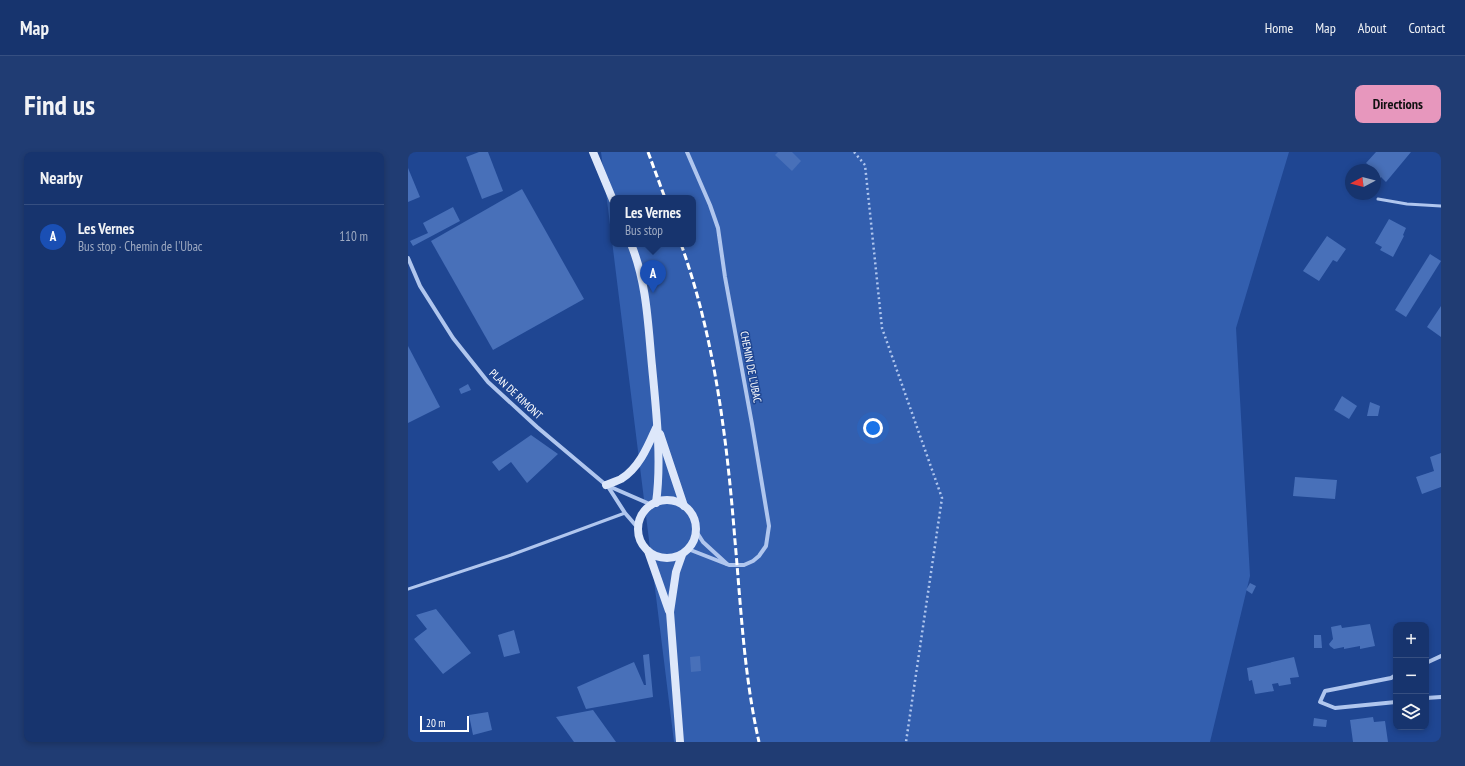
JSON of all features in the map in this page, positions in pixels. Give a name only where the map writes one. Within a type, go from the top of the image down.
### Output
[{"type":"street","points":[[593,152],[611,195]]},
{"type":"street","name":"CHEMIN DE L'UBAC","points":[[685,552],[729,565],[744,565],[753,561],[759,556],[766,546],[769,526],[725,277],[718,228],[710,205],[687,152]]},
{"type":"street","points":[[632,247],[642,281],[647,307],[658,425],[658,490],[654,504]]},
{"type":"street","name":"PLAN DE RIMONT","points":[[408,258],[420,286],[453,338],[488,382],[537,427],[606,485],[625,513],[638,528]]},
{"type":"street","points":[[606,485],[622,478],[635,466],[644,454],[658,425]]},
{"type":"street","points":[[658,425],[684,506]]},
{"type":"street","name":"PLAN DE RIMONT","points":[[606,485],[654,504]]},
{"type":"street","points":[[680,742],[670,612],[676,572],[685,552],[694,541],[696,532],[695,522],[691,513],[684,506],[675,501],[665,500],[647,508],[642,516],[638,528],[638,534],[642,544],[648,551],[656,556],[666,559],[674,558],[685,552]]},
{"type":"street","points":[[696,532],[703,542],[729,565]]},
{"type":"street","points":[[648,551],[670,612]]},
{"type":"street","points":[[1429,662],[1441,656]]},
{"type":"street","points":[[1393,677],[1325,691],[1320,702],[1334,708],[1393,702]]},
{"type":"street","points":[[1429,698],[1441,697]]},
{"type":"lane","points":[[1381,200],[1407,204],[1441,206]]},
{"type":"lane","points":[[408,589],[511,555],[625,513]]},
{"type":"path","points":[[854,152],[865,165],[882,328],[942,498],[906,742]]},
{"type":"shaded area","points":[[601,152],[1289,152],[1236,328],[1250,576],[1210,742],[674,742],[613,247],[696,247],[696,195],[610,195],[610,225]]},
{"type":"building","points":[[479,152],[488,152],[503,191],[482,199],[466,157]]},
{"type":"building","points":[[778,152],[792,152],[801,161],[792,171],[775,155]]},
{"type":"building","points":[[1376,152],[1411,152],[1386,182],[1381,177],[1381,164],[1366,163]]},
{"type":"building","points":[[408,168],[420,197],[408,202]]},
{"type":"building","points":[[522,189],[584,299],[493,350],[431,241]]},
{"type":"building","points":[[453,207],[460,221],[413,246],[410,241],[428,233],[423,223]]},
{"type":"building","points":[[1389,219],[1406,228],[1403,235],[1404,236],[1393,257],[1380,250],[1382,247],[1375,243]]},
{"type":"building","points":[[1327,236],[1346,249],[1337,262],[1333,260],[1319,281],[1303,271]]},
{"type":"building","points":[[1430,254],[1441,261],[1406,317],[1395,310]]},
{"type":"building","points":[[1441,306],[1441,337],[1427,327]]},
{"type":"building","points":[[408,346],[440,407],[408,423]]},
{"type":"building","points":[[468,384],[471,390],[461,394],[459,389]]},
{"type":"building","points":[[1342,396],[1357,406],[1349,419],[1334,410]]},
{"type":"building","points":[[1370,402],[1380,406],[1378,416],[1367,416]]},
{"type":"building","points":[[531,435],[558,454],[527,483],[511,462],[499,471],[492,462]]},
{"type":"building","points":[[1441,453],[1441,487],[1422,494],[1416,477],[1434,471],[1430,457]]},
{"type":"building","points":[[1295,477],[1337,480],[1335,499],[1293,496]]},
{"type":"building","points":[[1250,583],[1256,586],[1252,594],[1246,590]]},
{"type":"building","points":[[436,609],[471,653],[443,674],[414,639],[427,629],[416,615]]},
{"type":"building","points":[[1370,624],[1375,646],[1360,649],[1360,646],[1334,649],[1330,646],[1329,644],[1333,639],[1331,627],[1341,625],[1342,628]]},
{"type":"building","points":[[514,630],[520,653],[504,657],[498,635]]},
{"type":"building","points":[[1314,635],[1321,635],[1322,648],[1314,648]]},
{"type":"building","points":[[649,654],[653,697],[586,709],[577,687],[634,662],[644,685],[646,685],[643,655]]},
{"type":"building","points":[[700,656],[701,671],[691,672],[690,657]]},
{"type":"building","points":[[1294,657],[1299,677],[1290,678],[1291,684],[1279,686],[1278,683],[1272,684],[1274,691],[1255,694],[1252,680],[1249,681],[1247,668]]},
{"type":"building","points":[[593,710],[616,742],[574,742],[556,717]]},
{"type":"building","points":[[488,712],[492,730],[473,735],[469,715]]},
{"type":"building","points":[[1373,717],[1374,722],[1385,721],[1388,742],[1353,742],[1350,720]]},
{"type":"building","points":[[1314,718],[1327,720],[1326,727],[1313,726]]},
{"type":"railway","points":[[648,152],[664,195]]},
{"type":"railway","points":[[682,247],[703,316],[718,390],[732,503],[746,667],[759,742]]},
{"type":"place","name":"Les Vernes","points":[[653,293]]}]
